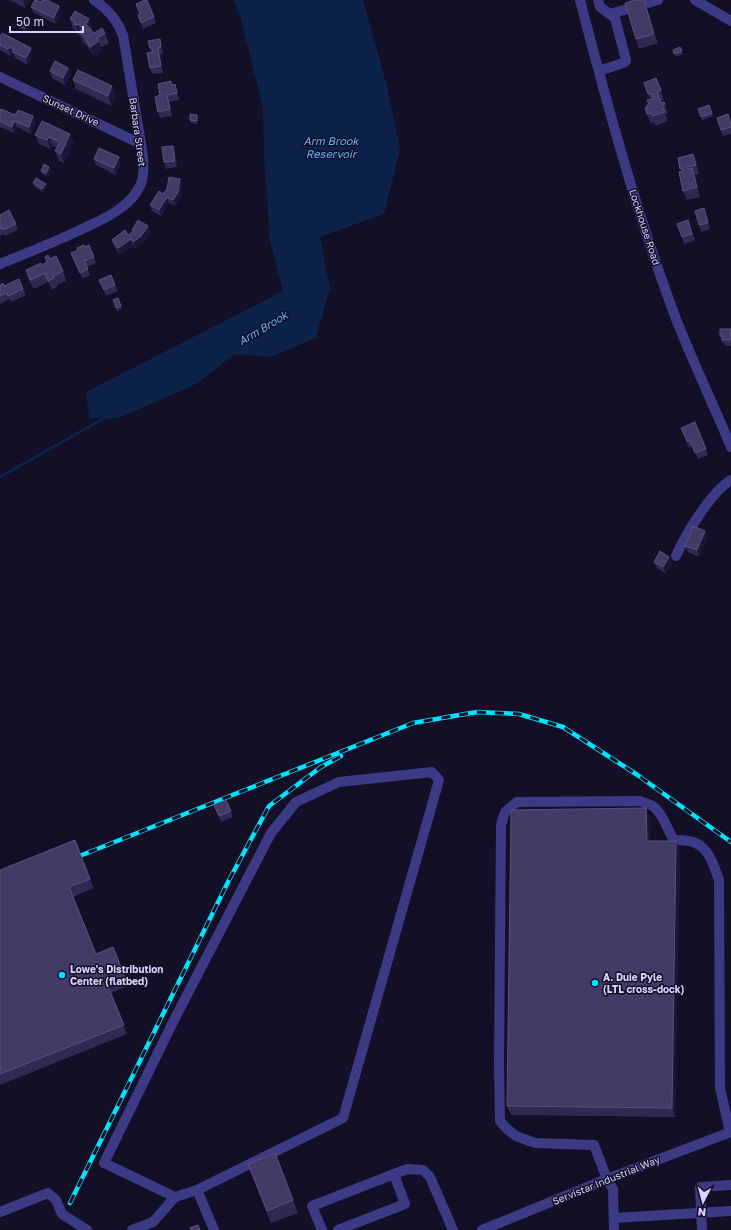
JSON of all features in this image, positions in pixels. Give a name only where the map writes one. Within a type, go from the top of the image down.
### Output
[{"type":"street","name":"Barbara Street","points":[[0,264],[98,222],[121,208],[135,193],[141,183],[144,166],[123,35],[110,12],[94,0]]},
{"type":"street","points":[[581,2],[593,0]]},
{"type":"street","points":[[598,0],[600,7],[615,18],[625,62],[599,71]]},
{"type":"street","points":[[610,14],[658,0]]},
{"type":"street","points":[[695,0],[731,21]]},
{"type":"street","name":"Lockhouse Road","points":[[581,2],[633,191],[662,280],[694,362],[731,447]]},
{"type":"street","name":"Sunset Drive","points":[[0,77],[141,144]]},
{"type":"street","points":[[676,556],[685,537],[715,493],[731,480]]},
{"type":"street","points":[[132,1230],[152,1222],[175,1196],[196,1190],[343,1118],[439,780],[432,772],[339,782],[296,802],[270,832],[174,1020],[104,1163],[175,1196]]},
{"type":"street","points":[[614,1230],[613,1189],[607,1179],[594,1145],[535,1143],[516,1136],[507,1130],[500,1121],[501,825],[505,812],[517,802],[640,801],[654,807],[659,812],[674,840],[694,842],[702,847],[708,854],[719,880],[720,1088],[731,1132]]},
{"type":"street","name":"Servistar Industrial Way","points":[[482,1230],[607,1179],[731,1132]]},
{"type":"street","points":[[322,1230],[312,1206],[407,1169],[423,1170],[430,1177],[453,1230]]},
{"type":"street","points":[[338,1230],[405,1204],[394,1174]]},
{"type":"street","points":[[702,1230],[700,1187],[731,1185]]},
{"type":"street","points":[[196,1190],[214,1230]]},
{"type":"street","points":[[0,1212],[48,1193],[56,1200],[62,1214],[87,1230]]},
{"type":"street","points":[[614,1218],[731,1212]]},
{"type":"water","name":"Arm Brook Reservoir","points":[[233,0],[363,0],[387,86],[400,149],[384,214],[320,237],[330,288],[316,338],[270,357],[235,354],[196,384],[119,418],[89,418],[86,392],[283,291],[270,241],[264,158],[263,108],[240,15]]},
{"type":"building","points":[[35,0],[41,2],[42,0],[47,0],[59,6],[54,18],[31,7]]},
{"type":"building","points":[[147,0],[154,17],[141,23],[138,15],[140,14],[136,4]]},
{"type":"building","points":[[635,0],[644,0],[654,34],[636,39],[625,3]]},
{"type":"building","points":[[75,11],[89,19],[86,24],[94,33],[102,28],[105,33],[97,38],[99,41],[90,47],[84,36],[79,33],[83,28],[78,24],[76,26],[74,24],[75,22],[70,19]]},
{"type":"building","points":[[23,20],[27,22],[25,28],[20,26]]},
{"type":"building","points":[[2,33],[31,48],[26,58],[13,52],[14,49],[10,47],[8,49],[0,45],[0,37]]},
{"type":"building","points":[[160,39],[161,47],[158,48],[161,66],[150,68],[147,53],[153,52],[148,41]]},
{"type":"building","points":[[680,47],[682,51],[674,54],[673,50]]},
{"type":"building","points":[[55,61],[68,68],[63,78],[50,71]]},
{"type":"building","points":[[78,70],[112,86],[108,96],[73,80]]},
{"type":"building","points":[[656,78],[661,90],[657,92],[661,103],[664,102],[665,104],[662,105],[665,112],[652,116],[651,113],[647,114],[645,108],[647,108],[646,106],[649,104],[647,100],[653,99],[651,93],[648,94],[644,83]]},
{"type":"building","points":[[171,81],[171,85],[175,84],[177,93],[167,95],[170,109],[158,112],[155,97],[160,95],[158,84]]},
{"type":"building","points":[[709,105],[712,113],[701,117],[698,109]]},
{"type":"building","points":[[1,109],[15,115],[18,110],[33,116],[29,127],[14,121],[12,127],[0,121]]},
{"type":"building","points":[[190,114],[197,115],[197,121],[190,120]]},
{"type":"building","points":[[728,114],[731,127],[721,130],[717,118]]},
{"type":"building","points":[[42,121],[70,134],[61,154],[55,151],[60,142],[49,137],[47,140],[35,135]]},
{"type":"building","points":[[173,146],[175,161],[164,162],[162,147]]},
{"type":"building","points":[[99,148],[119,157],[114,168],[94,159]]},
{"type":"building","points":[[693,154],[696,165],[687,167],[688,169],[692,168],[697,187],[683,191],[679,172],[683,171],[682,168],[680,169],[678,158]]},
{"type":"building","points":[[44,164],[49,167],[46,173],[41,171]]},
{"type":"building","points":[[169,177],[180,179],[178,192],[173,200],[167,197],[159,210],[150,205],[159,191],[163,194],[167,189]]},
{"type":"building","points":[[36,178],[46,184],[42,189],[33,183]]},
{"type":"building","points":[[704,208],[708,223],[699,225],[695,211]]},
{"type":"building","points":[[9,210],[16,224],[3,230],[2,228],[0,229],[0,215]]},
{"type":"building","points":[[138,220],[148,226],[141,236],[133,242],[131,239],[118,248],[112,240],[125,230],[128,235],[134,231],[132,230]]},
{"type":"building","points":[[688,220],[692,234],[682,237],[677,224]]},
{"type":"building","points":[[84,245],[85,247],[89,245],[94,257],[84,261],[88,269],[80,273],[71,253]]},
{"type":"building","points":[[48,255],[50,259],[56,256],[63,271],[53,276],[54,278],[48,281],[45,273],[30,280],[26,270],[41,263],[42,265],[47,262],[45,257]]},
{"type":"building","points":[[111,275],[115,285],[104,290],[99,280]]},
{"type":"building","points":[[19,279],[23,289],[8,296],[7,293],[0,296],[0,285],[3,283],[4,286]]},
{"type":"building","points":[[118,298],[121,306],[116,308],[113,300]]},
{"type":"building","points":[[720,329],[731,329],[730,340],[722,340],[723,336],[720,336]]},
{"type":"building","points":[[695,422],[706,449],[695,453],[690,440],[687,441],[681,428]]},
{"type":"building","points":[[693,526],[705,531],[697,550],[685,546]]},
{"type":"building","points":[[660,551],[669,557],[663,567],[654,562]]},
{"type":"building","points":[[226,800],[231,811],[219,816],[214,805]]},
{"type":"building","name":"A. Duie Pyle (LTL cross-dock)","points":[[646,808],[647,841],[676,841],[672,1108],[507,1106],[511,810]]},
{"type":"building","name":"Lowe's Distribution Center (flatbed)","points":[[75,840],[90,879],[69,887],[96,954],[113,947],[125,977],[107,984],[124,1025],[0,1074],[0,870]]},
{"type":"building","points":[[275,1153],[293,1200],[267,1211],[248,1164]]},
{"type":"building","points":[[198,1225],[200,1230],[191,1230],[190,1228]]},
{"type":"waterway","name":"Arm Brook","points":[[0,477],[108,416]]},
{"type":"railway","points":[[72,859],[413,723],[477,712],[519,714],[563,727],[636,774],[731,842]]},
{"type":"railway","points":[[70,1203],[228,882],[269,806],[321,767],[341,756]]},
{"type":"place","name":"Lowe's Distribution Center (flatbed)","points":[[62,975]]},
{"type":"place","name":"A. Duie Pyle (LTL cross-dock)","points":[[595,983]]}]
